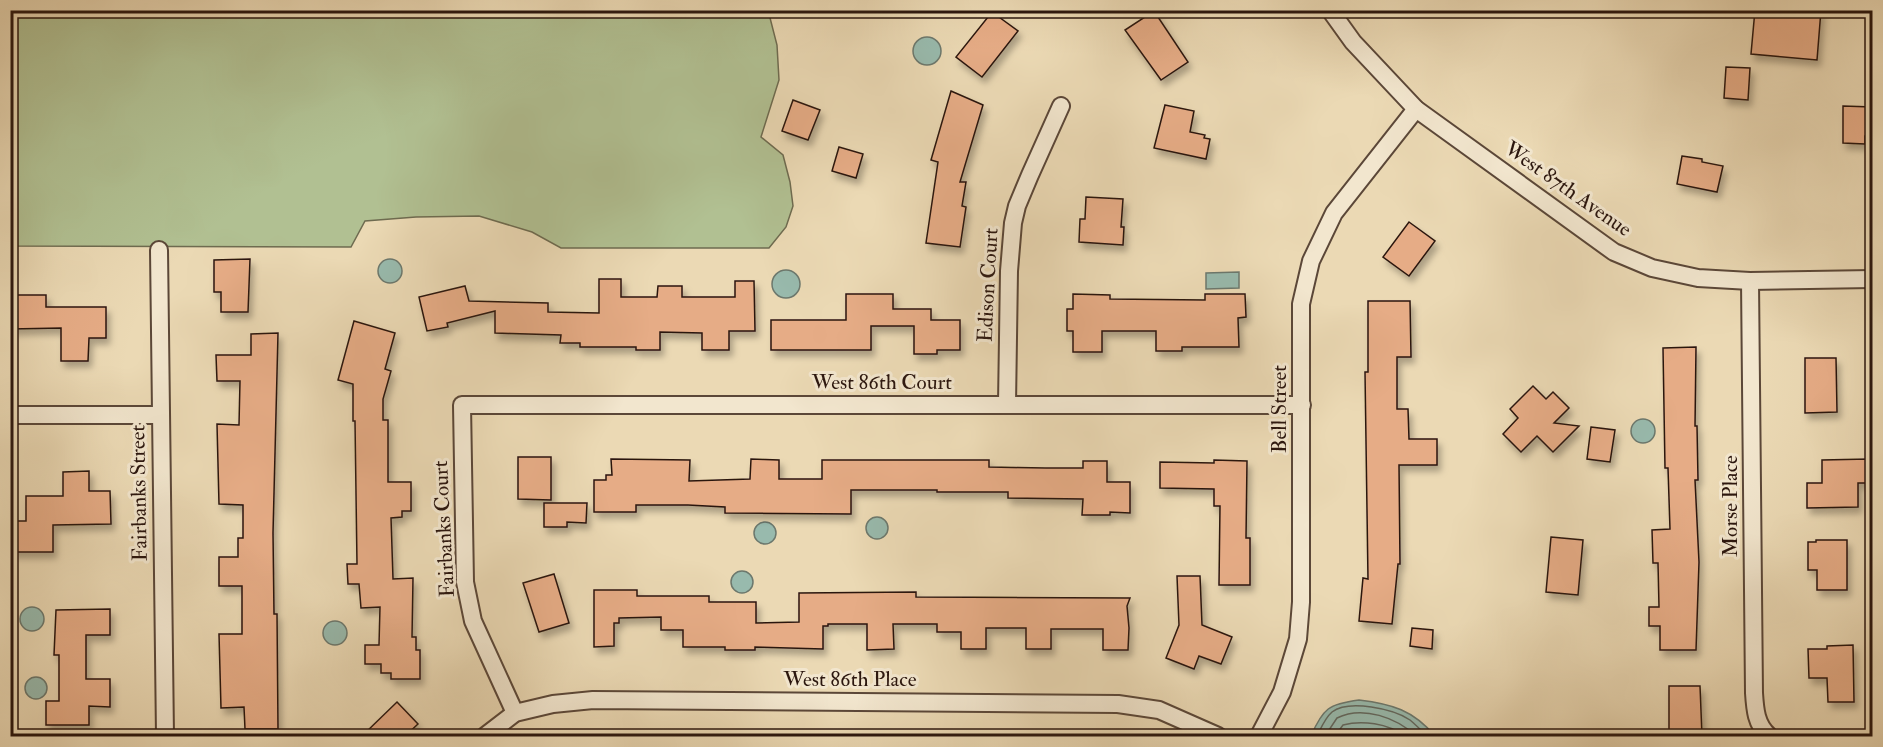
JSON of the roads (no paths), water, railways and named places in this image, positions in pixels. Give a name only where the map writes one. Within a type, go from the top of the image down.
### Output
[{"type":"street","name":"West 87th Avenue","points":[[1330,10],[1353,42],[1416,109],[1614,252],[1652,268],[1698,278],[1750,281],[1872,279]]},
{"type":"street","name":"Edison Court","points":[[1007,404],[1009,271],[1013,223],[1017,206],[1061,106]]},
{"type":"street","name":"Bell Street","points":[[1259,736],[1282,692],[1298,639],[1301,602],[1301,304],[1311,261],[1334,213],[1416,109]]},
{"type":"street","name":"Fairbanks Street","points":[[159,250],[165,736]]},
{"type":"street","name":"Morse Place","points":[[1750,281],[1754,693],[1755,712],[1765,733]]},
{"type":"street","name":"West 86th Court","points":[[462,405],[1302,405]]},
{"type":"street","name":"Fairbanks Court","points":[[462,405],[465,582],[473,621],[515,713]]},
{"type":"street","points":[[10,415],[161,416]]},
{"type":"street","name":"West 86th Place","points":[[485,736],[515,713],[553,704],[593,700],[1118,704],[1159,710],[1218,736]]},
{"type":"water","points":[[927,37],[937,41],[941,51],[937,61],[927,65],[917,61],[913,51],[917,41]]},
{"type":"water","points":[[390,259],[399,262],[402,271],[399,280],[390,283],[381,280],[378,271],[381,262]]},
{"type":"water","points":[[786,270],[796,274],[800,284],[796,294],[786,298],[776,294],[772,284],[776,274]]},
{"type":"water","points":[[1239,272],[1239,288],[1206,289],[1206,273]]},
{"type":"water","points":[[1643,419],[1648,420],[1654,426],[1654,436],[1648,442],[1643,443],[1638,442],[1632,436],[1631,431],[1632,426],[1638,420]]},
{"type":"water","points":[[873,517],[881,517],[888,524],[888,532],[881,539],[873,539],[866,532],[866,524]]},
{"type":"water","points":[[761,522],[769,522],[776,529],[776,537],[769,544],[761,544],[754,537],[754,529]]},
{"type":"water","points":[[738,571],[746,571],[753,578],[753,586],[746,593],[738,593],[731,586],[731,578]]},
{"type":"water","points":[[32,607],[40,611],[44,619],[40,627],[32,631],[24,627],[20,619],[24,611]]},
{"type":"water","points":[[335,621],[344,624],[347,633],[344,642],[335,645],[326,642],[323,633],[326,624]]},
{"type":"water","points":[[32,677],[40,677],[47,684],[47,692],[40,699],[32,699],[25,692],[25,684]]},
{"type":"water","points":[[1359,700],[1392,706],[1410,714],[1435,736],[1311,736],[1319,719],[1328,709],[1341,703]]}]
